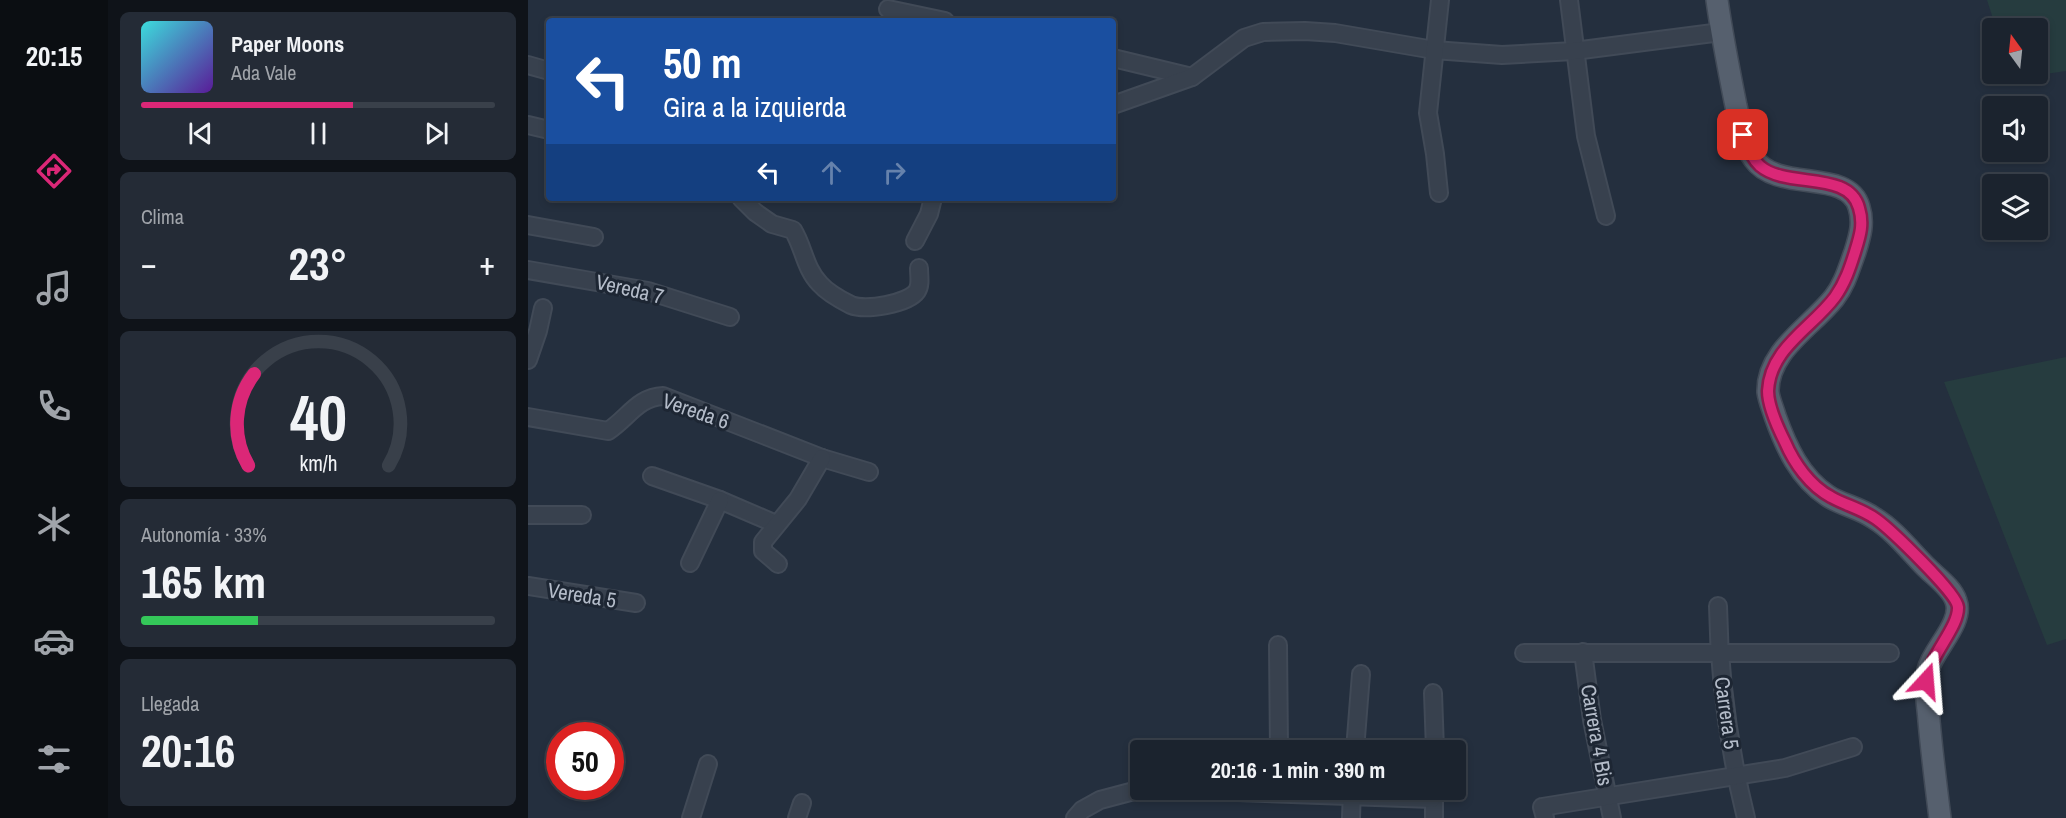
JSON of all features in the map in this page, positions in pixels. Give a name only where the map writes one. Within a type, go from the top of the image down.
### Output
[{"type":"main road","points":[[1717,0],[1721,32],[1743,135],[1752,158],[1761,168],[1778,176],[1791,180],[1832,184],[1846,189],[1856,198],[1860,209],[1861,231],[1843,284],[1834,299],[1776,360],[1770,375],[1768,393],[1785,444],[1798,466],[1813,484],[1829,496],[1876,519],[1956,599],[1957,617],[1932,660],[1926,681],[1940,818]]},
{"type":"street","points":[[1439,193],[1428,113],[1440,0]]},
{"type":"street","points":[[1569,0],[1586,136],[1606,216]]},
{"type":"street","points":[[888,9],[931,18]]},
{"type":"street","points":[[1116,104],[1192,77],[1244,38],[1263,32],[1335,33],[1434,50],[1502,55],[1574,51],[1721,32]]},
{"type":"street","points":[[1116,59],[1192,77]]},
{"type":"street","points":[[528,65],[546,70]]},
{"type":"street","points":[[528,125],[546,129]]},
{"type":"street","points":[[744,201],[772,224],[793,230],[811,274],[822,287],[853,306],[889,305],[915,294],[920,285],[920,268]]},
{"type":"street","points":[[915,241],[929,214],[932,201]]},
{"type":"street","points":[[528,225],[594,237]]},
{"type":"street","name":"Vereda 7","points":[[528,270],[648,291],[730,317]]},
{"type":"street","points":[[528,360],[543,308]]},
{"type":"street","name":"Vereda 6","points":[[528,417],[608,430],[642,401],[652,396],[663,396],[822,458],[869,472]]},
{"type":"street","points":[[778,564],[763,551],[763,542],[798,499],[822,458]]},
{"type":"street","points":[[652,476],[720,500],[776,524]]},
{"type":"street","points":[[690,563],[720,500]]},
{"type":"street","points":[[528,514],[582,515]]},
{"type":"street","name":"Vereda 5","points":[[528,586],[636,603]]},
{"type":"street","name":"Carrera 5","points":[[1718,606],[1719,653],[1736,776],[1746,818]]},
{"type":"street","points":[[1278,645],[1279,740]]},
{"type":"street","name":"Carrera 4 Bis","points":[[1583,652],[1592,720],[1612,818]]},
{"type":"street","points":[[1524,653],[1890,653]]},
{"type":"street","points":[[1356,740],[1361,674]]},
{"type":"street","points":[[1433,693],[1435,740]]},
{"type":"street","points":[[1543,813],[1607,796],[1785,768],[1853,747]]},
{"type":"street","points":[[691,818],[708,764]]},
{"type":"street","points":[[1075,818],[1082,810],[1100,800],[1130,791]]},
{"type":"street","points":[[1351,800],[1352,818]]},
{"type":"street","points":[[1433,800],[1434,818]]},
{"type":"green space","points":[[1987,0],[2066,0],[2066,71],[2048,74],[2048,18],[1993,18]]},
{"type":"green space","points":[[2066,357],[2066,639],[2047,645],[1944,382]]},
{"type":"route","points":[[1743,135],[1752,158],[1761,168],[1791,180],[1832,184],[1846,189],[1856,198],[1860,209],[1861,231],[1843,284],[1834,299],[1776,360],[1770,375],[1768,393],[1785,444],[1798,466],[1813,484],[1829,496],[1876,519],[1956,599],[1957,617],[1932,660],[1926,681]]}]
